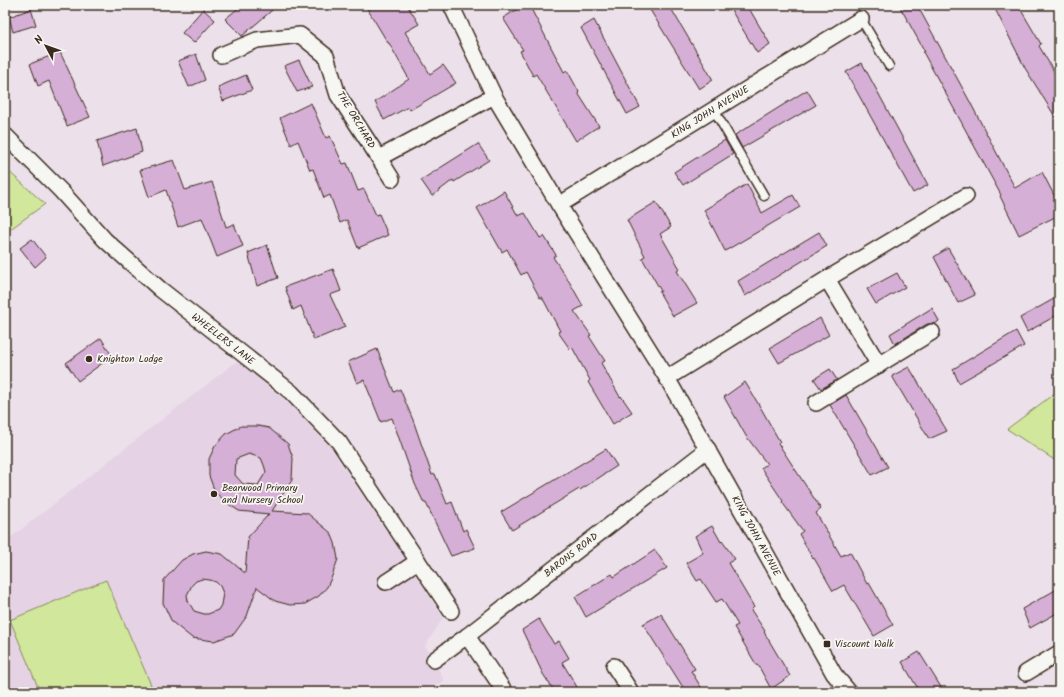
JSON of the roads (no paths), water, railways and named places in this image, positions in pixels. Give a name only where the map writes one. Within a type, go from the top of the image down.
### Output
[{"type":"street","name":"KING JOHN AVENUE","points":[[451,5],[494,96],[559,205],[667,378],[834,674],[849,692]]},
{"type":"street","name":"KING JOHN AVENUE","points":[[559,205],[861,19]]},
{"type":"street","name":"THE ORCHARD","points":[[220,55],[257,40],[300,34],[326,56],[338,95],[392,179]]},
{"type":"street","name":"THE ORCHARD","points":[[379,158],[494,96]]},
{"type":"street","name":"WHEELERS LANE","points":[[5,136],[61,191],[105,240],[160,289],[291,392],[339,442],[451,612]]},
{"type":"street","points":[[667,378],[827,279],[966,196]]},
{"type":"street","points":[[827,279],[879,365]]},
{"type":"street","points":[[816,403],[932,332]]},
{"type":"street","name":"BARONS ROAD","points":[[434,660],[708,449]]},
{"type":"street","points":[[386,582],[418,561]]},
{"type":"street","points":[[467,636],[505,692]]},
{"type":"street","points":[[1026,673],[1059,653]]},
{"type":"street","points":[[614,666],[631,692]]},
{"type":"lane","points":[[861,19],[889,66]]},
{"type":"lane","points":[[714,110],[764,196]]},
{"type":"place","name":"Knighton Lodge","points":[[89,359]]},
{"type":"place","name":"Bearwood Primary and Nursery School","points":[[214,494]]},
{"type":"place","name":"Viscount Walk","points":[[827,644]]}]
